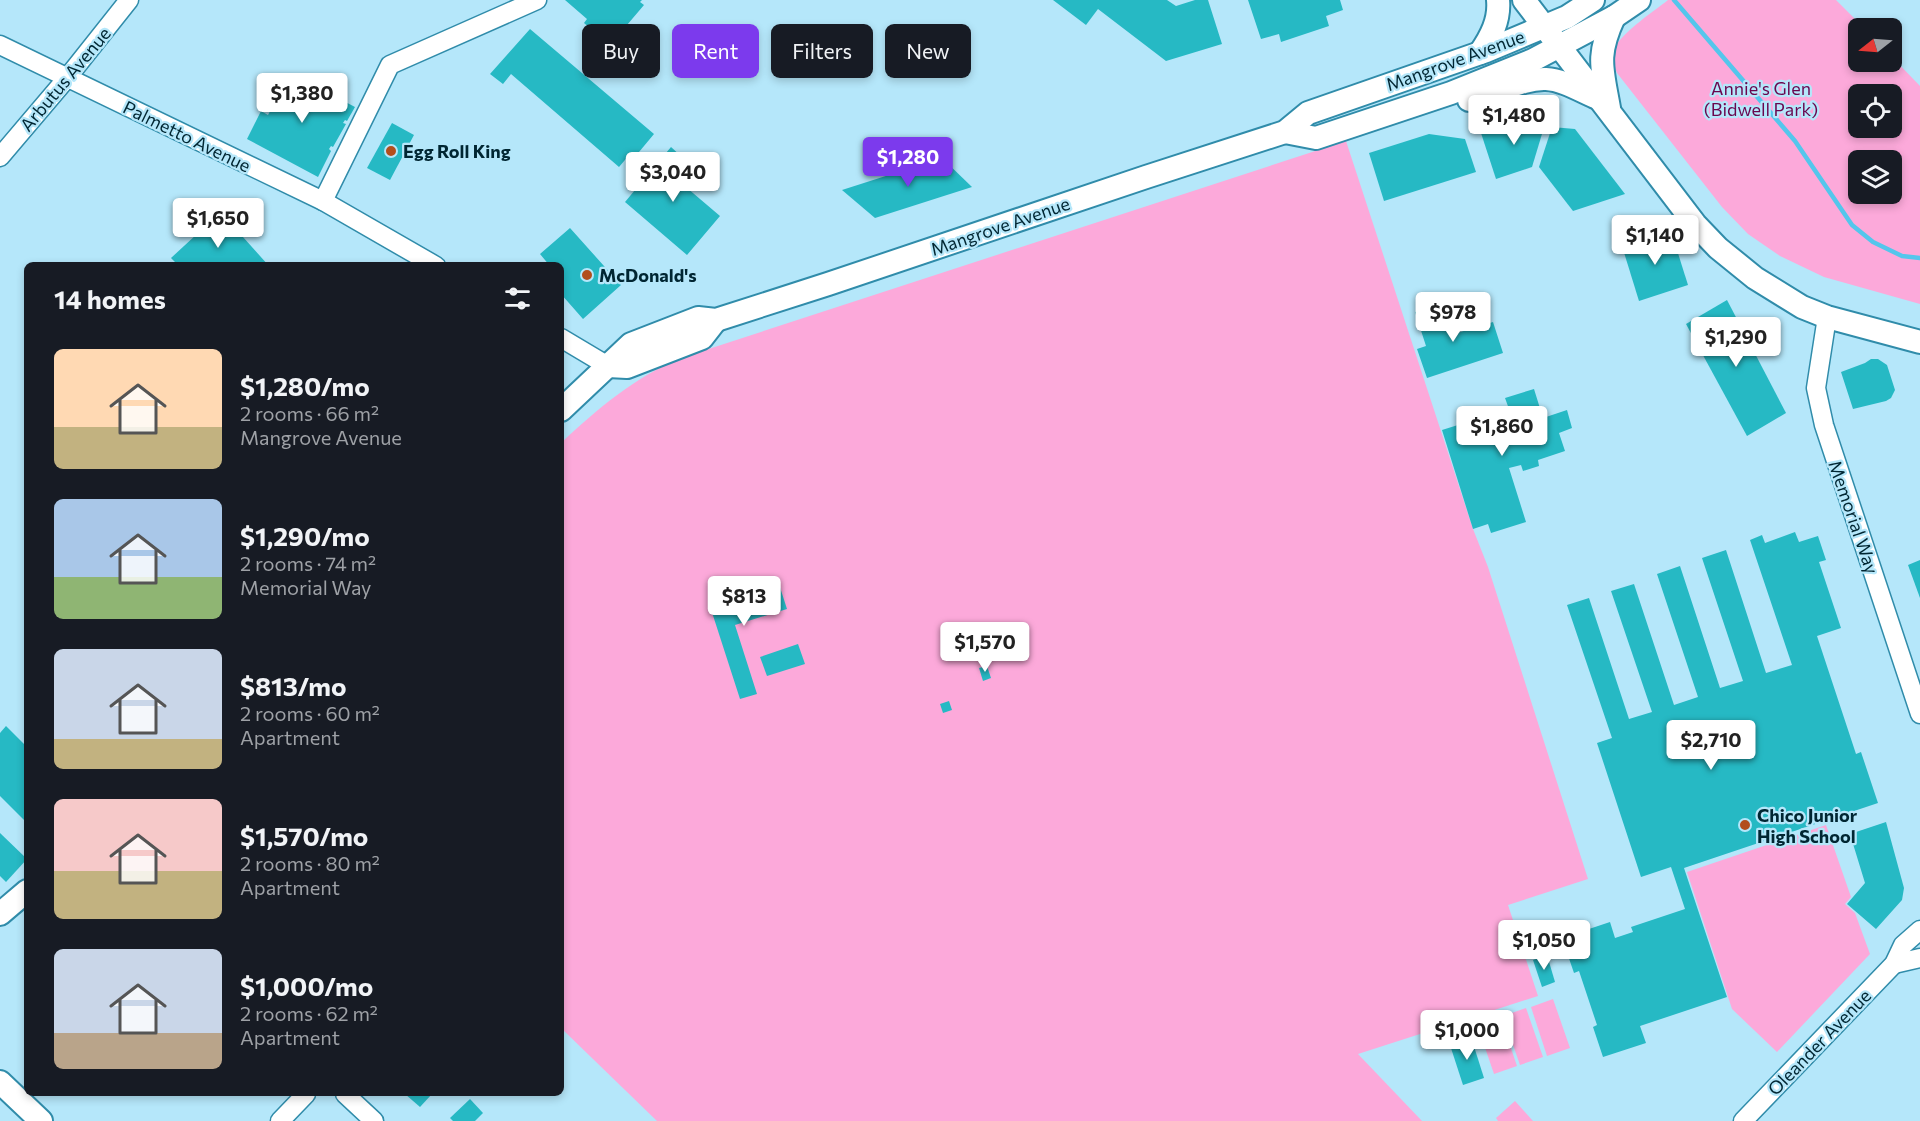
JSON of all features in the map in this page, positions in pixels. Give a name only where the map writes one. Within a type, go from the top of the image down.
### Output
[{"type":"street","name":"Arbutus Avenue","points":[[0,157],[129,0]]},
{"type":"street","points":[[323,201],[390,65],[537,0]]},
{"type":"street","points":[[1480,53],[1498,17],[1498,0]]},
{"type":"street","points":[[1524,0],[1695,224],[1718,248],[1755,278],[1802,307],[1827,317],[1920,342]]},
{"type":"street","name":"Mangrove Avenue","points":[[608,366],[627,367],[702,338],[716,320],[1285,132],[1308,113],[1480,53],[1567,16],[1593,0]]},
{"type":"street","name":"Mangrove Avenue","points":[[1285,132],[1316,138],[1438,97],[1533,60],[1614,17],[1639,0]]},
{"type":"street","points":[[1604,106],[1601,64],[1604,39],[1614,17]]},
{"type":"street","name":"Palmetto Avenue","points":[[0,45],[323,201],[429,262]]},
{"type":"street","points":[[1438,97],[1471,100],[1527,82],[1544,79],[1565,83],[1604,106]]},
{"type":"street","name":"Memorial Way","points":[[1827,317],[1817,378],[1818,399],[1824,424],[1920,714]]},
{"type":"street","points":[[564,340],[608,366],[564,407]]},
{"type":"street","points":[[0,914],[24,894]]},
{"type":"street","name":"Oleander Avenue","points":[[1743,1121],[1894,964],[1903,945],[1920,930]]},
{"type":"street","points":[[1894,964],[1920,958]]},
{"type":"street","points":[[0,1082],[41,1121]]},
{"type":"street","points":[[280,1121],[304,1096]]},
{"type":"street","points":[[347,1096],[374,1121]]},
{"type":"green space","name":"Annie's Glen (Bidwell Park)","points":[[1668,0],[1836,0],[1854,18],[1848,18],[1848,72],[1902,72],[1902,67],[1920,86],[1920,304],[1824,277],[1780,256],[1748,234],[1722,207],[1617,73],[1612,54],[1620,40]]},
{"type":"green space","points":[[1346,141],[1473,529],[1488,567],[1588,879],[1508,905],[1538,996],[1358,1054],[1422,1121],[657,1121],[564,1031],[564,440],[617,395],[647,375],[681,358]]},
{"type":"green space","points":[[1826,825],[1851,897],[1845,904],[1855,913],[1870,954],[1777,1052],[1732,1009],[1687,872]]},
{"type":"green space","points":[[1553,999],[1570,1048],[1547,1056],[1531,1007]]},
{"type":"green space","points":[[1526,1008],[1543,1057],[1520,1065],[1503,1016]]},
{"type":"green space","points":[[1500,1016],[1517,1066],[1494,1074],[1477,1024]]},
{"type":"green space","points":[[1515,1101],[1533,1121],[1498,1121],[1496,1118]]},
{"type":"building","points":[[565,0],[642,0],[640,2],[644,5],[628,24],[585,24],[587,19]]},
{"type":"building","points":[[1053,0],[1167,0],[1176,6],[1195,0],[1208,0],[1222,44],[1166,61],[1098,9],[1086,25]]},
{"type":"building","points":[[1248,0],[1340,0],[1343,10],[1326,16],[1329,26],[1281,42],[1279,34],[1261,39]]},
{"type":"building","points":[[530,29],[582,73],[582,78],[588,78],[654,134],[634,158],[630,154],[619,167],[511,74],[503,84],[490,74]]},
{"type":"building","points":[[300,73],[319,83],[317,87],[355,107],[347,121],[343,123],[346,124],[333,147],[329,149],[331,151],[318,177],[247,139],[261,111],[268,115],[289,76],[296,80]]},
{"type":"building","points":[[1537,115],[1545,124],[1532,167],[1496,179],[1481,133]]},
{"type":"building","points":[[392,123],[414,135],[390,180],[367,168]]},
{"type":"building","points":[[1552,127],[1575,129],[1625,194],[1573,211],[1539,167]]},
{"type":"building","points":[[1429,134],[1465,139],[1476,172],[1384,201],[1369,153]]},
{"type":"building","points":[[671,147],[693,167],[680,182],[720,216],[687,255],[625,202]]},
{"type":"building","points":[[942,158],[972,187],[875,218],[842,190]]},
{"type":"building","points":[[225,217],[265,262],[175,262],[171,258],[210,222],[214,227]]},
{"type":"building","name":"McDonald's","points":[[570,228],[621,285],[583,319],[564,297],[564,262],[547,262],[540,254]]},
{"type":"building","points":[[1671,231],[1688,285],[1639,301],[1622,246]]},
{"type":"building","points":[[1727,300],[1786,413],[1747,436],[1686,324]]},
{"type":"building","points":[[1444,303],[1454,334],[1493,322],[1503,353],[1427,378],[1417,349],[1426,346],[1415,312]]},
{"type":"building","points":[[1871,359],[1878,359],[1887,365],[1895,390],[1891,398],[1886,401],[1853,409],[1841,372]]},
{"type":"building","points":[[1534,389],[1543,418],[1567,410],[1572,428],[1559,433],[1565,451],[1538,460],[1539,466],[1523,471],[1521,465],[1509,468],[1526,522],[1491,533],[1488,524],[1473,529],[1442,430],[1509,409],[1505,398]]},
{"type":"building","points":[[1795,532],[1799,542],[1818,536],[1826,560],[1819,562],[1841,628],[1817,636],[1856,754],[1861,752],[1878,803],[1684,868],[1727,997],[1640,1026],[1646,1043],[1603,1057],[1593,1027],[1597,1025],[1579,971],[1574,973],[1562,938],[1610,922],[1615,938],[1633,932],[1631,927],[1685,909],[1671,867],[1641,877],[1597,743],[1612,738],[1567,605],[1589,598],[1629,719],[1652,712],[1611,591],[1634,584],[1674,705],[1698,697],[1657,574],[1680,566],[1720,688],[1743,681],[1702,558],[1726,550],[1766,673],[1792,665],[1750,540],[1762,535],[1765,543]]},
{"type":"building","points":[[1920,560],[1920,598],[1908,565]]},
{"type":"building","points":[[778,581],[787,609],[735,625],[757,694],[740,699],[708,600],[726,595],[726,597]]},
{"type":"building","points":[[798,644],[805,664],[767,676],[760,657]]},
{"type":"building","points":[[987,666],[991,678],[983,681],[979,668]]},
{"type":"building","points":[[949,701],[952,710],[943,713],[940,704]]},
{"type":"building","points":[[6,726],[24,744],[24,820],[0,796],[0,733]]},
{"type":"building","points":[[1886,822],[1904,888],[1902,900],[1876,929],[1847,904],[1865,883],[1850,834]]},
{"type":"building","points":[[0,833],[24,856],[24,862],[6,882],[0,876]]},
{"type":"building","points":[[1547,955],[1555,982],[1542,987],[1533,960]]},
{"type":"building","points":[[1471,1037],[1484,1078],[1463,1085],[1450,1045]]},
{"type":"building","points":[[407,1096],[430,1096],[420,1107]]},
{"type":"building","points":[[470,1099],[483,1113],[475,1121],[453,1121],[450,1118]]},
{"type":"waterway","points":[[1674,0],[1795,141],[1852,225],[1873,242],[1902,256],[1920,258]]},
{"type":"place","name":"Egg Roll King","points":[[391,151]]},
{"type":"place","name":"McDonald's","points":[[587,275]]},
{"type":"place","name":"Chico Junior High School","points":[[1745,825]]}]
